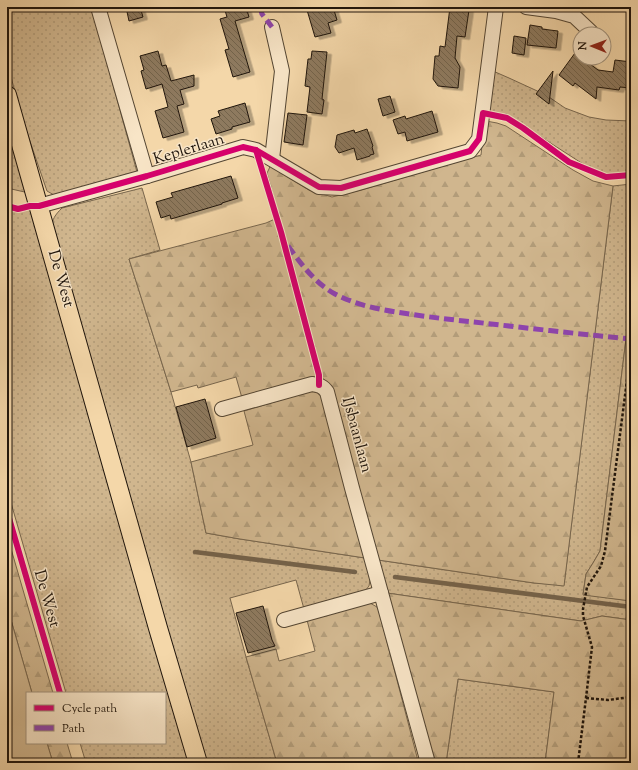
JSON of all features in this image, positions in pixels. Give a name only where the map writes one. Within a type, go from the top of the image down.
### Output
[{"type":"main road","name":"De West","points":[[7,94],[156,621],[198,763]]},
{"type":"street","name":"Keplerlaan","points":[[98,7],[147,176]]},
{"type":"street","name":"Keplerlaan","points":[[39,206],[243,147],[256,150],[319,187],[341,188],[470,151],[479,139],[496,7]]},
{"type":"street","points":[[526,7],[556,11],[574,16],[585,26]]},
{"type":"street","points":[[272,27],[282,71],[272,159]]},
{"type":"street","name":"IJsbaanlaan","points":[[222,409],[312,384],[319,385],[327,392],[428,763]]},
{"type":"street","points":[[284,620],[381,593]]},
{"type":"path","points":[[578,763],[592,647],[583,616],[583,609],[587,587],[601,566],[605,551],[631,349]]},
{"type":"path","points":[[586,698],[608,700],[631,697]]},
{"type":"green space","points":[[7,7],[90,7],[96,23],[137,172],[54,195],[47,191],[22,118],[7,62]]},
{"type":"green space","points":[[493,71],[546,95],[565,108],[589,117],[606,120],[631,121],[631,175],[613,177],[597,173],[510,117],[488,112]]},
{"type":"green space","points":[[7,118],[29,193],[7,188]]},
{"type":"green space","points":[[486,121],[506,126],[573,170],[593,181],[613,186],[564,586],[378,560],[330,385],[323,379],[267,173],[270,166],[309,190],[332,197],[481,155]]},
{"type":"green space","points":[[631,184],[631,298],[600,551],[586,574],[583,594],[631,601],[631,620],[602,616],[581,621],[387,593],[378,560],[534,583],[564,585],[613,186]]},
{"type":"green space","points":[[142,188],[160,250],[129,259],[171,392],[191,462],[206,533],[365,558],[370,580],[369,586],[365,591],[304,609],[296,580],[230,598],[277,763],[206,763],[52,228],[54,217],[62,208]]},
{"type":"green space","points":[[7,204],[34,211],[192,763],[86,763],[80,744],[166,744],[166,692],[66,692],[7,489]]},
{"type":"green space","points":[[275,219],[317,378],[242,398],[236,377],[198,388],[197,385],[171,392],[129,259],[266,223]]},
{"type":"green space","points":[[631,298],[631,601],[583,595],[586,574],[600,551]]},
{"type":"green space","points":[[311,391],[318,393],[322,398],[365,558],[206,533],[191,462],[253,445],[244,411]]},
{"type":"green space","points":[[7,535],[53,692],[32,692],[7,606]]},
{"type":"green space","points":[[387,593],[581,621],[602,616],[631,620],[631,763],[545,763],[554,692],[458,679],[446,763],[432,763]]},
{"type":"green space","points":[[370,603],[377,607],[379,611],[418,763],[347,763],[345,758],[327,763],[277,763],[246,657],[276,649],[279,661],[315,651],[307,620]]},
{"type":"green space","points":[[7,606],[32,692],[26,692],[26,744],[47,744],[53,763],[7,763]]},
{"type":"green space","points":[[458,679],[554,692],[545,763],[446,763]]},
{"type":"green space","points":[[47,744],[67,744],[73,763],[53,763]]},
{"type":"building","points":[[126,7],[140,7],[143,17],[129,21]]},
{"type":"building","points":[[224,7],[246,7],[249,17],[235,21],[250,72],[233,77],[225,50],[229,49],[220,19],[227,17]]},
{"type":"building","points":[[318,7],[333,7],[337,20],[328,23],[331,33],[315,37],[307,10]]},
{"type":"building","points":[[450,7],[469,10],[465,37],[457,36],[455,58],[460,67],[458,88],[438,86],[433,79],[435,56],[439,56],[440,46],[445,47]]},
{"type":"building","points":[[530,25],[542,27],[542,29],[558,31],[556,48],[527,45]]},
{"type":"building","points":[[514,36],[526,38],[524,55],[512,53]]},
{"type":"building","points":[[158,51],[162,66],[166,65],[171,81],[194,75],[194,86],[180,90],[184,104],[177,106],[184,132],[163,138],[155,111],[168,107],[162,84],[146,89],[141,71],[144,70],[140,56]]},
{"type":"building","points":[[312,51],[327,52],[322,99],[324,100],[322,114],[307,112],[310,87],[305,86],[308,59],[311,59]]},
{"type":"building","points":[[572,57],[572,66],[593,66],[598,70],[613,72],[615,60],[631,62],[631,88],[620,87],[619,90],[597,87],[596,99],[575,83],[573,86],[559,75]]},
{"type":"building","points":[[553,71],[549,104],[536,94]]},
{"type":"building","points":[[390,96],[395,112],[383,116],[378,99]]},
{"type":"building","points":[[245,103],[250,122],[232,127],[232,129],[216,134],[211,119],[220,116],[218,111]]},
{"type":"building","points":[[432,111],[438,132],[407,141],[405,132],[398,134],[393,120],[405,116],[406,119]]},
{"type":"building","points":[[288,113],[307,115],[303,145],[284,142]]},
{"type":"building","points":[[367,129],[374,154],[357,160],[354,148],[339,153],[335,147],[337,135],[354,130],[355,133]]},
{"type":"building","points":[[231,176],[238,198],[171,219],[170,215],[161,218],[156,202],[173,197],[171,193]]},
{"type":"building","points":[[205,399],[216,438],[187,447],[176,407]]},
{"type":"building","points":[[263,606],[275,646],[248,653],[236,613]]},
{"type":"waterway","points":[[195,552],[355,572]]},
{"type":"waterway","points":[[395,577],[631,607]]},
{"type":"marked path","points":[[260,7],[262,14],[272,27]]},
{"type":"marked path","points":[[288,246],[303,266],[328,290],[354,302],[374,308],[438,318],[631,339]]},
{"type":"cycle path","points":[[7,206],[18,209],[30,206],[39,206],[243,147],[256,150],[319,187],[341,188],[470,151],[479,139],[483,113],[507,118],[569,162],[606,177],[631,175]]},
{"type":"cycle path","points":[[256,150],[281,232],[319,375],[319,385]]},
{"type":"cycle path","points":[[7,511],[60,692]]}]
